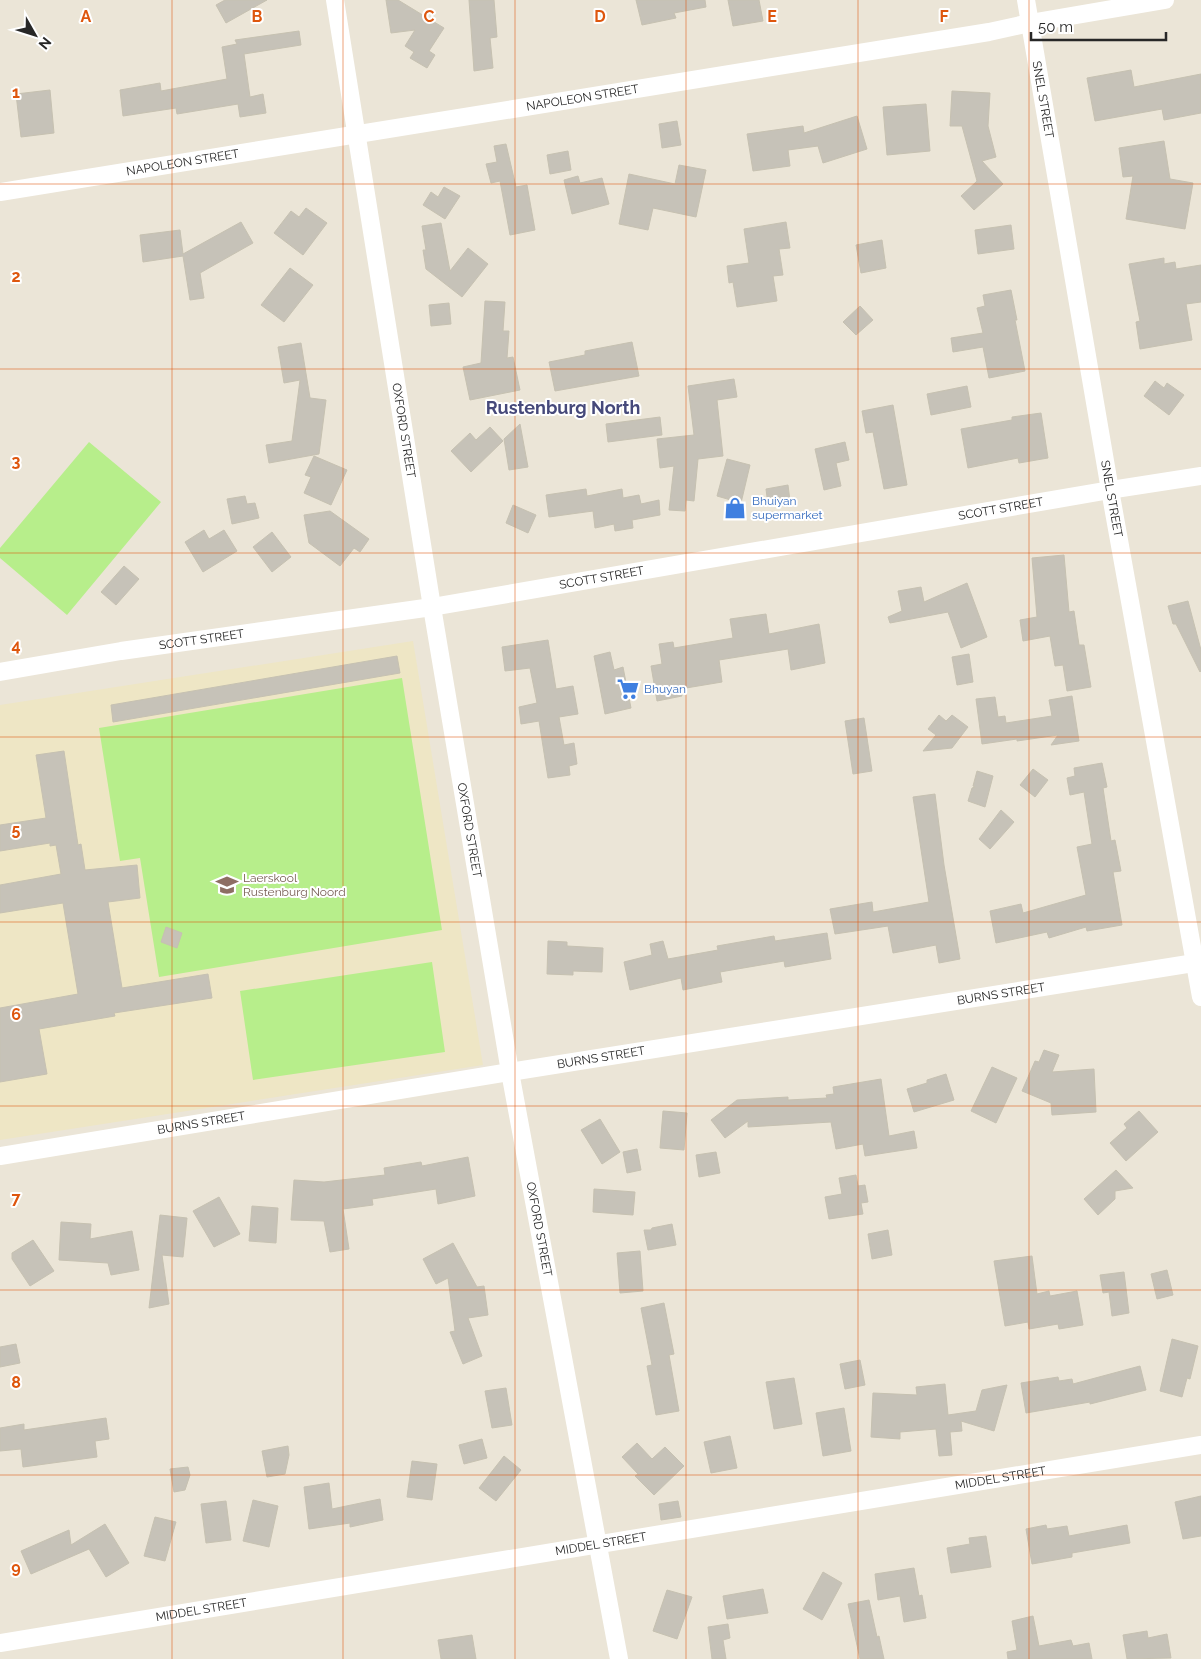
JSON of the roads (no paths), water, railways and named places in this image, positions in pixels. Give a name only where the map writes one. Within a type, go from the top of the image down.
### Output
[{"type":"street","name":"OXFORD STREET","points":[[335,0],[432,607],[510,1072],[619,1659]]},
{"type":"street","name":"SNEL STREET","points":[[1026,0],[1110,490],[1198,962],[1201,997]]},
{"type":"street","name":"NAPOLEON STREET","points":[[0,192],[989,32],[1030,23],[1165,0]]},
{"type":"street","name":"SCOTT STREET","points":[[0,672],[121,651],[432,607],[1201,476]]},
{"type":"street","name":"BURNS STREET","points":[[0,1156],[1198,962]]},
{"type":"street","name":"MIDDEL STREET","points":[[0,1644],[1201,1445]]},
{"type":"place","name":"Bhuiyan supermarket","points":[[735,508]]},
{"type":"place","name":"Bhuyan","points":[[628,689]]},
{"type":"place","name":"Laerskool Rustenburg Noord","points":[[227,885]]},
{"type":"district","name":"Rustenburg North","points":[[563,408]]}]
